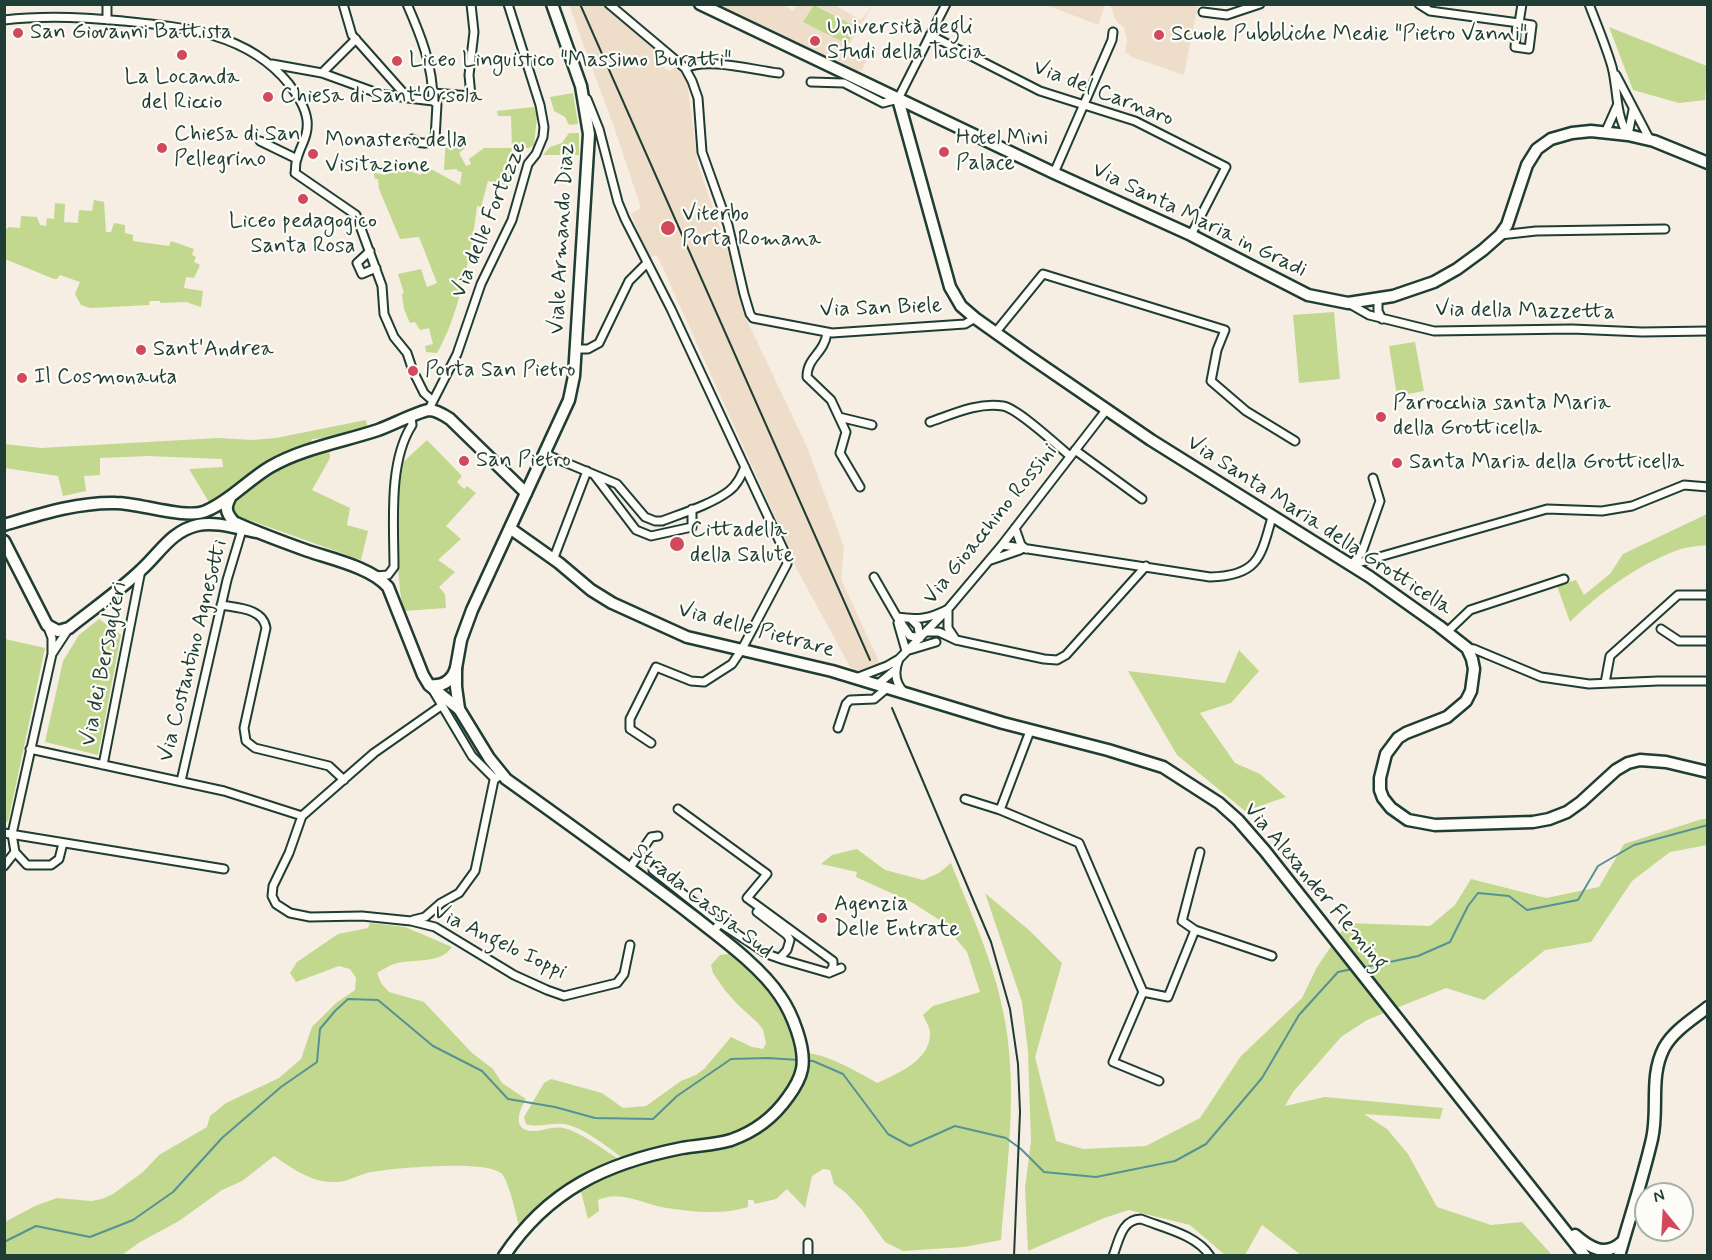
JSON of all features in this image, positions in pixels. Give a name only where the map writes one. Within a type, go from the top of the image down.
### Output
[{"type":"main road","name":"Viale Armando Diaz","points":[[459,709],[456,668],[466,624],[569,400],[577,350],[580,254],[589,134],[581,86],[552,4]]},
{"type":"main road","name":"Via Santa Maria in Gradi","points":[[700,4],[1054,173],[1191,235],[1308,295],[1348,303],[1378,299],[1434,282],[1457,269],[1500,234],[1507,225],[1527,165],[1537,149],[1551,139],[1572,133],[1628,135],[1645,139],[1707,163]]},
{"type":"main road","name":"Via Santa Maria della Grotticella","points":[[898,99],[950,287],[961,306],[995,333],[1151,440],[1351,565],[1467,648]]},
{"type":"main road","points":[[4,525],[94,503],[118,503],[196,514],[206,511],[270,467],[290,457],[379,429],[411,417],[431,406],[450,419],[526,493]]},
{"type":"main road","points":[[231,495],[226,505],[228,515],[234,522],[376,576],[388,587],[413,653],[429,685],[459,709]]},
{"type":"main road","points":[[160,509],[174,518],[177,526],[174,535]]},
{"type":"main road","points":[[20,520],[12,526],[6,543],[47,625],[58,631],[69,628],[141,570],[174,535],[183,529],[201,524],[257,532]]},
{"type":"main road","name":"Via delle Pietrare","points":[[511,529],[591,590],[612,603],[687,637],[856,678],[908,695]]},
{"type":"main road","points":[[1467,648],[1473,659],[1474,669],[1471,691],[1466,701],[1448,717],[1398,738],[1386,754],[1380,778],[1380,790],[1391,808],[1408,820],[1435,825],[1533,822],[1548,819],[1574,807],[1616,770],[1628,763],[1640,760],[1666,762],[1707,772]]},
{"type":"main road","points":[[429,685],[440,686],[448,682],[456,668]]},
{"type":"main road","name":"Via Alexander Fleming","points":[[908,695],[1163,767],[1219,803],[1238,820],[1324,925],[1585,1256]]},
{"type":"main road","name":"Strada Cassia Sud","points":[[459,709],[498,777],[716,927],[779,994],[787,1007],[802,1054],[802,1070],[797,1083],[783,1105],[772,1116],[744,1135],[626,1161],[599,1172],[558,1198],[534,1220],[504,1256]]},
{"type":"main road","points":[[1621,1256],[1623,1240],[1652,1137],[1654,1092],[1659,1060],[1665,1047],[1677,1033],[1707,1007]]},
{"type":"main road","points":[[1557,1220],[1593,1249],[1602,1251],[1612,1249],[1623,1240]]},
{"type":"street","points":[[107,4],[107,20]]},
{"type":"street","points":[[343,4],[352,34],[408,98]]},
{"type":"street","points":[[407,4],[428,58],[433,97],[438,110],[435,139],[418,143],[412,139]]},
{"type":"street","points":[[269,64],[322,73],[380,94],[408,98],[471,96],[469,75],[474,32],[471,4]]},
{"type":"street","name":"Via delle Fortezze","points":[[431,406],[457,354],[481,284],[512,220],[528,164],[536,154],[543,137],[540,105],[508,4]]},
{"type":"street","name":"Via San Biele","points":[[609,4],[685,69],[692,81],[698,98],[702,153],[728,225],[750,315],[753,318],[827,333],[965,324],[975,318]]},
{"type":"street","points":[[811,82],[844,82],[884,103],[898,99],[946,4]]},
{"type":"street","points":[[1203,12],[1227,15],[1260,4]]},
{"type":"street","points":[[1419,4],[1430,11],[1518,23],[1522,4]]},
{"type":"street","points":[[1589,4],[1612,67],[1645,139]]},
{"type":"street","points":[[4,20],[48,17],[186,27],[223,38],[245,48],[278,71],[299,96],[307,121],[305,141],[297,159],[296,173],[356,214],[382,286],[384,314],[394,337],[407,353],[412,371],[431,406]]},
{"type":"street","points":[[1054,173],[1112,40],[1113,32]]},
{"type":"street","name":"Via del Carnaro","points":[[930,36],[1040,91],[1135,120],[1226,167],[1191,235]]},
{"type":"street","points":[[322,73],[356,39]]},
{"type":"street","points":[[685,69],[696,63],[728,65],[779,73]]},
{"type":"street","points":[[1612,67],[1617,106],[1623,127],[1628,135]]},
{"type":"street","points":[[581,86],[599,129],[618,202],[745,467],[785,553],[787,564],[742,650],[732,664],[704,682],[691,681],[656,667],[630,719],[630,729],[651,743]]},
{"type":"street","points":[[1605,133],[1617,106]]},
{"type":"street","points":[[1628,135],[1633,110]]},
{"type":"street","points":[[260,141],[297,159]]},
{"type":"street","points":[[1500,234],[1536,231],[1665,229]]},
{"type":"street","points":[[370,251],[357,263],[362,274],[376,268]]},
{"type":"street","points":[[577,350],[588,349],[599,344],[629,281],[646,264]]},
{"type":"street","points":[[995,333],[1043,273],[1225,330],[1217,350],[1211,381],[1246,411],[1295,441]]},
{"type":"street","points":[[1378,299],[1378,311],[1382,319]]},
{"type":"street","name":"Via della Mazzetta","points":[[1348,303],[1369,315],[1434,331],[1572,329],[1642,332],[1707,331]]},
{"type":"street","points":[[827,333],[826,343],[807,368],[807,377],[831,400],[846,432],[840,453],[860,487]]},
{"type":"street","points":[[930,422],[972,407],[1005,406],[1142,499]]},
{"type":"street","name":"Via Gioacchino Rossini","points":[[899,659],[948,609],[1002,545],[1107,409]]},
{"type":"street","points":[[376,576],[388,575],[394,567],[394,503],[399,453],[405,435],[412,425],[411,417]]},
{"type":"street","points":[[839,417],[872,425]]},
{"type":"street","points":[[544,454],[617,484],[645,518],[655,521],[662,521],[692,509],[730,490],[737,483],[745,467]]},
{"type":"street","points":[[590,473],[636,530],[651,536],[692,527],[692,509]]},
{"type":"street","points":[[554,560],[590,473]]},
{"type":"street","points":[[1351,565],[1362,552],[1380,501],[1373,478]]},
{"type":"street","points":[[1351,565],[1547,509],[1602,511],[1632,506],[1683,485],[1707,487]]},
{"type":"street","points":[[1002,545],[1210,577],[1228,577],[1256,562],[1263,551],[1272,517]]},
{"type":"street","points":[[1015,528],[1021,544],[1026,549]]},
{"type":"street","name":"Via Costantino Agnesotti","points":[[181,781],[221,605],[242,530]]},
{"type":"street","points":[[1002,545],[1007,553]]},
{"type":"street","points":[[989,560],[1026,549]]},
{"type":"street","points":[[927,632],[939,632],[956,640],[1056,660],[1066,655],[1146,566]]},
{"type":"street","name":"Via dei Bersaglieri","points":[[103,765],[141,570]]},
{"type":"street","points":[[874,577],[910,636],[920,638],[918,626],[911,619]]},
{"type":"street","points":[[1447,632],[1470,610],[1564,579]]},
{"type":"street","points":[[1605,683],[1611,656],[1678,595],[1707,595]]},
{"type":"street","points":[[221,605],[256,613],[265,622],[266,628],[244,728],[246,741],[255,748],[329,766],[344,780]]},
{"type":"street","points":[[897,617],[929,618],[948,609],[948,628],[956,640]]},
{"type":"street","points":[[897,617],[906,651],[936,642],[956,640]]},
{"type":"street","points":[[47,625],[52,638],[52,654],[8,834],[15,852],[27,866],[51,865],[59,859],[63,843]]},
{"type":"street","points":[[52,654],[69,628]]},
{"type":"street","points":[[1661,629],[1679,641],[1707,641]]},
{"type":"street","points":[[927,632],[936,642]]},
{"type":"street","points":[[1467,648],[1541,677],[1590,684],[1707,681]]},
{"type":"street","points":[[856,678],[899,659]]},
{"type":"street","points":[[838,728],[846,704],[850,700],[873,699],[895,670],[899,659]]},
{"type":"street","points":[[882,686],[882,673],[887,666]]},
{"type":"street","points":[[895,670],[898,686],[908,695]]},
{"type":"street","points":[[411,921],[425,917],[441,903],[459,893],[475,871],[498,777],[472,756],[429,685]]},
{"type":"street","points":[[30,750],[225,791],[302,816],[375,753],[441,706]]},
{"type":"street","points":[[1000,810],[1030,731]]},
{"type":"street","points":[[965,799],[1000,810],[1078,843],[1143,992],[1113,1062],[1159,1081]]},
{"type":"street","points":[[678,808],[767,873],[747,898],[832,962],[833,967],[829,973]]},
{"type":"street","name":"Via Angelo Ioppi","points":[[302,816],[290,853],[273,886],[272,896],[276,904],[290,913],[310,916],[362,916],[411,921],[435,927],[514,975],[564,996],[617,983],[624,974],[630,945]]},
{"type":"street","points":[[8,834],[224,869]]},
{"type":"street","points":[[629,869],[651,837],[658,836]]},
{"type":"street","points":[[4,866],[15,852]]},
{"type":"street","points":[[1200,852],[1182,921],[1195,930],[1272,956]]},
{"type":"street","points":[[653,870],[716,927],[767,954],[829,973],[841,968]]},
{"type":"street","points":[[757,912],[787,935],[790,940],[787,950],[780,958]]},
{"type":"street","points":[[1143,992],[1168,997],[1195,930]]},
{"type":"street","points":[[1113,1256],[1127,1222],[1141,1219],[1203,1245],[1210,1256]]},
{"type":"street","points":[[808,1243],[808,1256]]},
{"type":"shaded area","points":[[1105,4],[1098,25],[1047,5]]},
{"type":"shaded area","points":[[569,5],[604,5],[655,47],[665,69],[670,71],[677,66],[687,81],[698,165],[728,251],[744,314],[807,447],[844,547],[841,579],[880,664],[856,671],[850,667],[793,562],[789,548],[657,255],[649,258],[631,214],[641,208]]},
{"type":"shaded area","name":"Università degli Studi della Tuscia","points":[[713,5],[784,5],[793,11],[797,5],[814,5],[804,22],[857,27],[815,5],[835,5],[861,20],[873,5],[846,50],[869,62],[866,61],[862,71],[859,70],[857,74],[826,54],[824,58]]},
{"type":"shaded area","name":"Scuole Pubbliche Medie \"Pietro Vanni\"","points":[[1110,5],[1198,5],[1184,75],[1132,57],[1125,52],[1127,41],[1124,28],[1116,21]]},
{"type":"green space","points":[[814,5],[857,27],[847,44],[803,22]]},
{"type":"green space","points":[[1609,27],[1707,66],[1705,100],[1679,103],[1633,90]]},
{"type":"green space","points":[[573,93],[578,124],[569,125],[565,117],[554,111],[550,97]]},
{"type":"green space","points":[[534,107],[537,116],[534,145],[529,148],[512,149],[510,186],[488,181],[481,207],[477,206],[468,262],[452,320],[437,353],[426,352],[425,346],[433,344],[429,328],[420,330],[415,322],[410,323],[404,309],[402,294],[404,293],[398,274],[421,269],[427,287],[437,283],[419,237],[400,239],[379,189],[378,179],[375,179],[374,175],[375,173],[385,175],[390,164],[421,175],[424,165],[460,185],[462,172],[457,169],[444,170],[446,138],[468,139],[464,145],[466,147],[459,153],[466,166],[471,164],[469,159],[484,148],[512,148],[511,116],[498,116],[497,111]]},
{"type":"green space","points":[[569,133],[579,133],[579,155],[543,155],[550,147],[562,143]]},
{"type":"green space","points":[[94,200],[104,202],[106,232],[111,232],[114,223],[125,225],[125,233],[133,235],[133,241],[169,246],[171,241],[194,249],[192,255],[196,257],[194,262],[200,265],[194,278],[186,277],[184,288],[203,291],[201,307],[186,302],[150,301],[149,305],[90,308],[81,305],[75,294],[80,282],[60,275],[54,279],[5,259],[5,229],[20,228],[21,216],[37,217],[40,225],[46,226],[47,218],[54,219],[55,203],[65,204],[64,222],[78,223],[79,210],[92,211]]},
{"type":"green space","points":[[1334,312],[1340,379],[1299,383],[1293,315]]},
{"type":"green space","points":[[1415,342],[1424,391],[1397,396],[1389,346]]},
{"type":"green space","points":[[366,420],[367,426],[335,437],[312,439],[310,444],[282,455],[209,502],[189,469],[223,467],[222,459],[148,456],[100,458],[100,475],[84,476],[86,491],[63,496],[58,476],[5,468],[4,444],[41,448],[218,438],[253,440],[276,438]]},
{"type":"green space","points":[[427,440],[462,476],[457,482],[464,489],[467,486],[476,493],[446,526],[461,539],[438,560],[455,572],[439,587],[445,594],[446,608],[403,611],[397,538],[401,464]]},
{"type":"green space","points":[[329,448],[330,458],[312,490],[350,508],[347,525],[368,531],[361,560],[238,516],[230,509],[245,488],[258,479],[287,463]]},
{"type":"green space","points":[[1707,514],[1707,545],[1679,550],[1646,564],[1606,591],[1570,622],[1557,586],[1576,580],[1584,595],[1610,574],[1623,554]]},
{"type":"green space","points":[[99,619],[121,635],[98,755],[45,742],[63,661],[79,635]]},
{"type":"green space","points":[[5,639],[45,648],[8,822],[4,821]]},
{"type":"green space","points":[[1239,650],[1259,671],[1231,703],[1200,713],[1235,763],[1260,774],[1286,797],[1245,811],[1177,755],[1128,671],[1225,683]]},
{"type":"green space","points":[[1707,819],[1707,845],[1670,852],[1632,881],[1591,942],[1545,950],[1484,1000],[1446,988],[1367,1020],[1341,1037],[1293,1092],[1285,1106],[1325,1097],[1443,1108],[1440,1119],[1364,1114],[1387,1129],[1408,1154],[1437,1207],[1491,1225],[1522,1222],[1552,1255],[1301,1255],[1262,1225],[1245,1255],[1225,1255],[1190,1225],[1129,1210],[1104,1218],[1028,1251],[1025,1188],[1031,1141],[1028,1051],[1022,1002],[985,893],[1030,931],[1062,963],[1035,1057],[1056,1141],[1083,1149],[1146,1146],[1200,1118],[1241,1056],[1302,998],[1317,967],[1347,923],[1430,926],[1455,905],[1471,879],[1546,898],[1599,887],[1624,844]]},
{"type":"green space","points":[[857,849],[885,870],[923,880],[939,873],[951,863],[980,936],[999,992],[1008,1039],[1010,1125],[1001,1240],[964,1247],[903,1251],[885,1242],[862,1210],[834,1184],[830,1170],[823,1169],[812,1176],[805,1208],[787,1189],[776,1199],[755,1204],[753,1200],[748,1200],[748,1207],[718,1212],[667,1208],[616,1196],[598,1200],[599,1211],[588,1219],[580,1188],[627,1166],[746,1139],[758,1132],[779,1114],[796,1093],[802,1081],[807,1054],[832,1060],[877,1083],[911,1065],[925,1051],[930,1033],[923,1015],[933,1006],[980,992],[967,952],[941,921],[913,903],[856,877],[857,872],[821,864],[832,855]]},
{"type":"green space","points":[[370,923],[405,927],[452,947],[447,953],[433,959],[401,962],[377,973],[381,983],[389,992],[424,1002],[472,1053],[493,1069],[502,1083],[526,1099],[519,1118],[521,1127],[531,1131],[551,1128],[569,1130],[620,1160],[555,1195],[519,1226],[505,1178],[494,1169],[460,1166],[418,1167],[371,1172],[345,1181],[327,1182],[303,1174],[274,1156],[242,1181],[222,1190],[179,1221],[140,1242],[122,1255],[5,1256],[5,1222],[35,1206],[57,1198],[91,1201],[113,1194],[143,1172],[159,1155],[207,1127],[210,1116],[226,1103],[279,1078],[301,1059],[312,1027],[336,1003],[355,990],[356,978],[350,969],[339,966],[296,982],[290,973],[297,962],[338,934],[368,928]]},
{"type":"green space","points":[[729,954],[763,983],[782,1010],[796,1059],[794,1074],[786,1092],[758,1122],[728,1137],[624,1159],[570,1125],[526,1124],[524,1117],[544,1083],[551,1079],[602,1093],[623,1108],[646,1106],[681,1081],[696,1075],[705,1068],[731,1037],[752,1047],[763,1049],[766,1043],[763,1030],[737,1004],[713,973],[711,965],[720,955]]},
{"type":"waterway","points":[[1361,968],[1418,956],[1450,942],[1468,906],[1478,893],[1509,896],[1527,910],[1578,900],[1598,866],[1634,845],[1708,825]]},
{"type":"waterway","points":[[808,1061],[843,1074],[888,1134],[910,1146],[955,1126],[1006,1138],[1021,1149],[1044,1172],[1096,1177],[1175,1161],[1206,1144],[1262,1078],[1299,1015],[1338,972],[1352,969]]},
{"type":"waterway","points":[[4,1242],[36,1226],[90,1237],[133,1220],[173,1192],[222,1138],[281,1087],[317,1062],[320,1029],[348,999],[378,1000],[433,1046],[482,1071],[508,1099],[555,1107],[595,1118],[653,1119],[677,1096],[731,1059],[799,1060]]},
{"type":"railway","points":[[580,4],[870,660]]},
{"type":"railway","points":[[892,708],[991,942],[1010,1009],[1018,1064],[1020,1112],[1014,1256]]},
{"type":"place","name":"San Giovanni Battista","points":[[18,33]]},
{"type":"place","name":"Scuole Pubbliche Medie \"Pietro Vanni\"","points":[[1159,35]]},
{"type":"place","name":"Università degli Studi della Tuscia","points":[[815,41]]},
{"type":"place","name":"La Locanda del Riccio","points":[[182,55]]},
{"type":"place","name":"Liceo Linguistico \"Massimo Buratti\"","points":[[397,61]]},
{"type":"place","name":"Chiesa di Sant'Orsola","points":[[268,97]]},
{"type":"place","name":"Chiesa di San Pellegrino","points":[[162,148]]},
{"type":"place","name":"Hotel Mini Palace","points":[[944,152]]},
{"type":"place","name":"Monastero della Visitazione","points":[[313,154]]},
{"type":"place","name":"Liceo pedagogico Santa Rosa","points":[[303,199]]},
{"type":"place","name":"Viterbo Porta Romana","points":[[668,228]]},
{"type":"place","name":"Sant'Andrea","points":[[141,350]]},
{"type":"place","name":"Porta San Pietro","points":[[413,371]]},
{"type":"place","name":"Il Cosmonauta","points":[[22,378]]},
{"type":"place","name":"Parrocchia santa Maria della Grotticella","points":[[1381,417]]},
{"type":"place","name":"San Pietro","points":[[464,461]]},
{"type":"place","name":"Santa Maria della Grotticella","points":[[1397,463]]},
{"type":"place","name":"Cittadella della Salute","points":[[677,544]]},
{"type":"place","name":"Agenzia Delle Entrate","points":[[822,918]]}]
